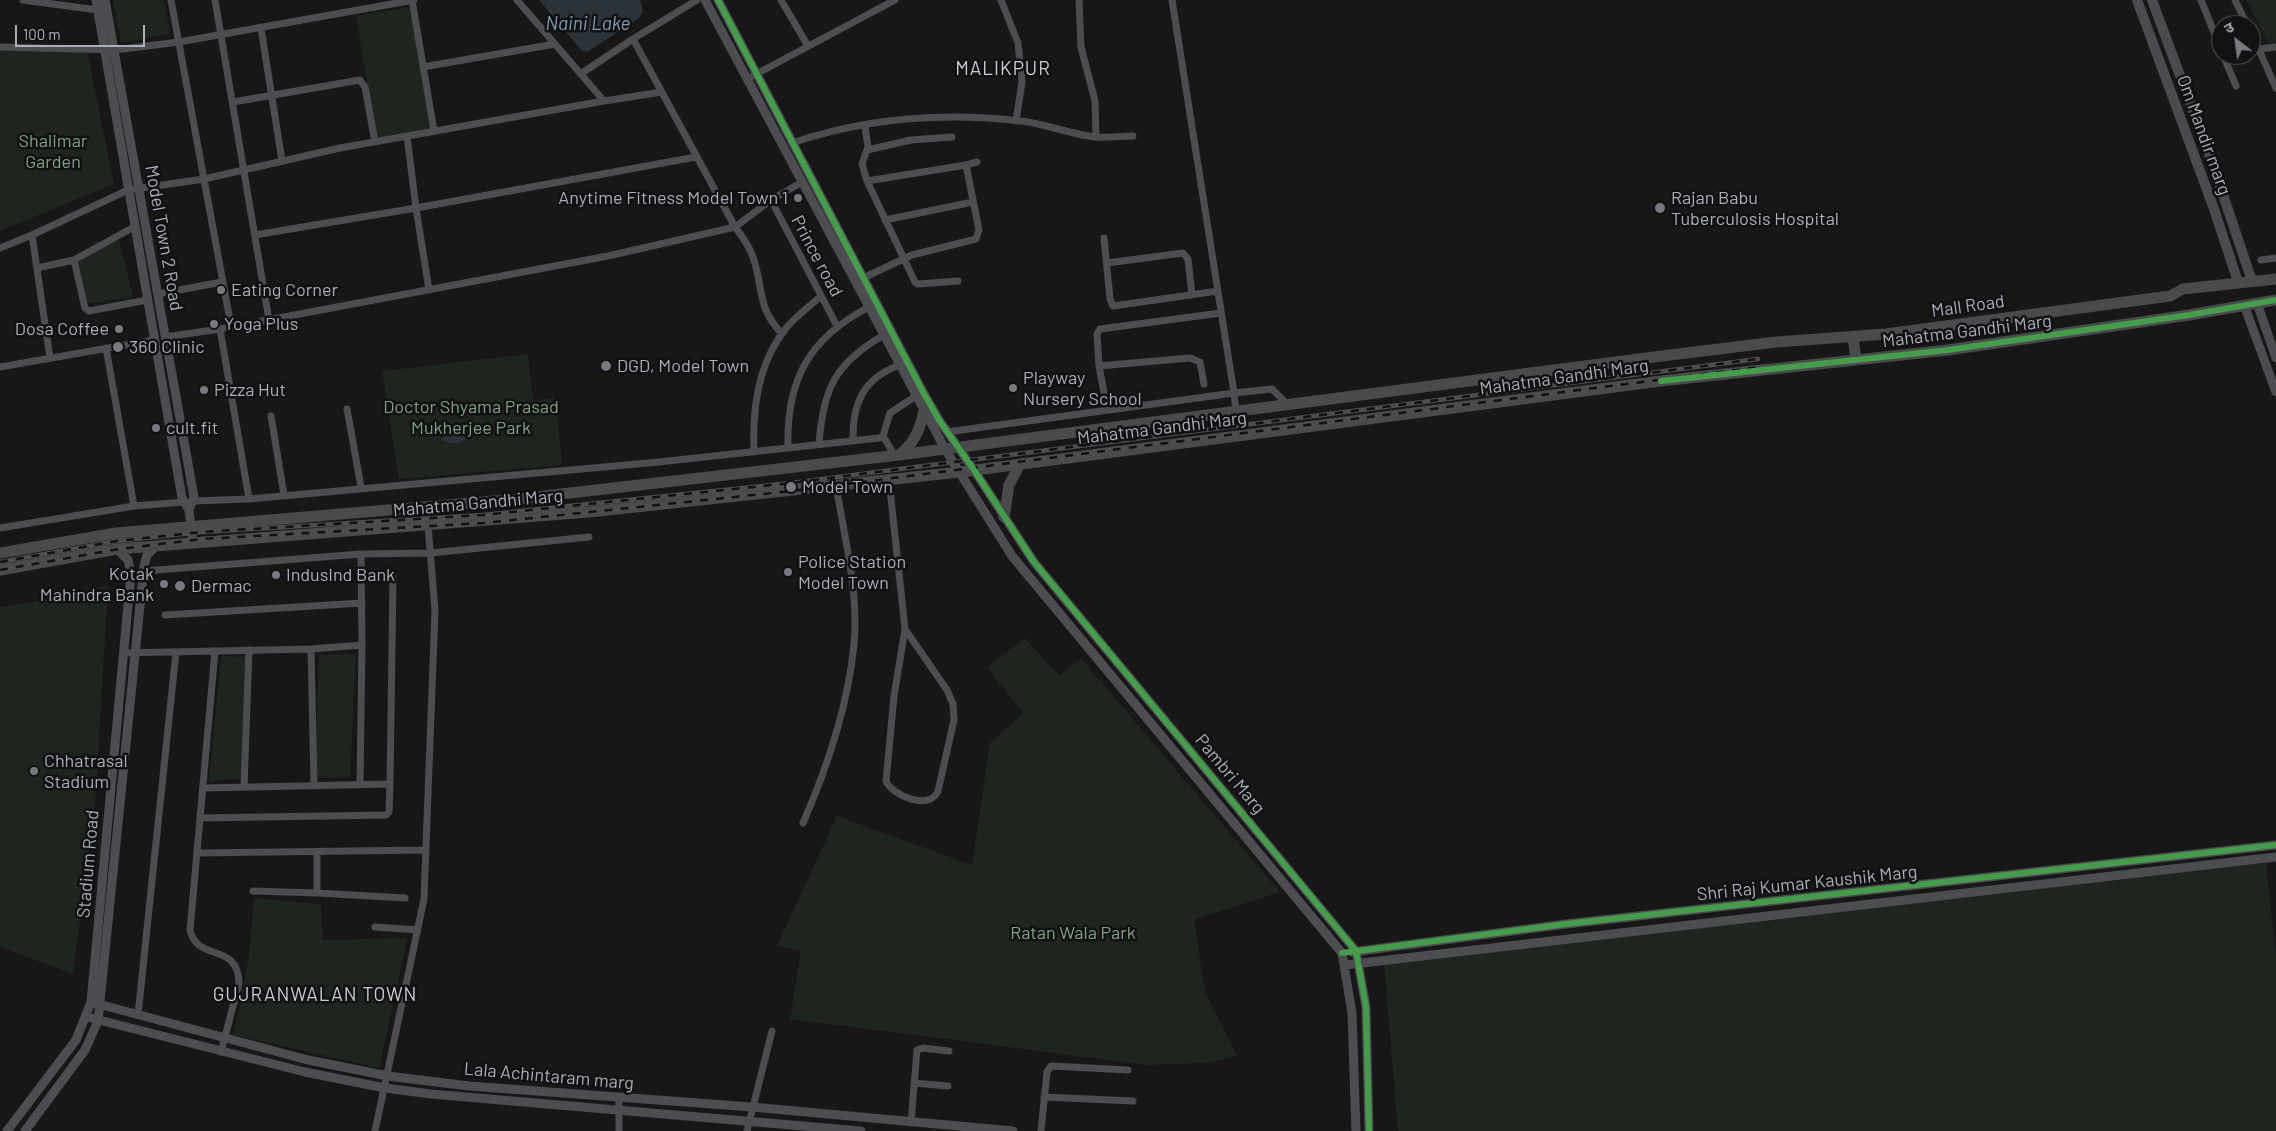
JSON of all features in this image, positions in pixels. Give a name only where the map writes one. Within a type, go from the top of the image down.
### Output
[{"type":"main road","name":"Om Mandir marg","points":[[2137,0],[2214,209],[2238,282]]},
{"type":"main road","name":"Om Mandir marg","points":[[2152,0],[2212,162],[2252,280]]},
{"type":"main road","name":"Mall Road","points":[[1662,356],[1776,342],[1886,334],[2170,296],[2183,289],[2252,280],[2276,280]]},
{"type":"main road","name":"Mahatma Gandhi Marg","points":[[0,570],[117,549],[589,512],[960,472],[1661,382],[2034,338],[2188,316],[2276,300]]},
{"type":"main road","points":[[1853,337],[1856,360]]},
{"type":"main road","name":"Mahatma Gandhi Marg","points":[[0,553],[116,533],[518,499],[897,455],[1289,406],[1662,356]]},
{"type":"main road","points":[[897,455],[908,446],[919,430],[924,411]]},
{"type":"main road","points":[[1004,517],[1009,485],[1020,464]]},
{"type":"street","points":[[23,0],[98,10]]},
{"type":"street","name":"Model Town 2 Road","points":[[96,0],[110,51],[139,187],[194,496],[189,506]]},
{"type":"street","name":"Model Town 2 Road","points":[[104,0],[134,227],[154,340],[189,506]]},
{"type":"street","points":[[171,0],[230,326]]},
{"type":"street","points":[[215,0],[269,320]]},
{"type":"street","points":[[0,47],[110,51],[261,28],[378,3],[413,0],[434,131]]},
{"type":"street","points":[[518,0],[604,101]]},
{"type":"street","points":[[582,73],[697,0]]},
{"type":"street","name":"Pambri Marg","points":[[705,0],[944,449],[1012,556],[1028,578],[1167,741],[1342,953],[1352,1013],[1356,1131]]},
{"type":"street","name":"Pambri Marg","points":[[718,0],[862,278],[947,432],[1034,562],[1356,951],[1366,1007],[1369,1131]]},
{"type":"street","points":[[781,0],[808,46]]},
{"type":"street","points":[[1001,0],[1018,43],[1022,82],[1016,121]]},
{"type":"street","points":[[1079,0],[1081,48],[1095,101],[1096,137]]},
{"type":"street","points":[[1172,0],[1236,412]]},
{"type":"street","points":[[2201,0],[2211,25]]},
{"type":"street","points":[[2236,0],[2243,15]]},
{"type":"street","points":[[747,79],[756,72],[891,1]]},
{"type":"street","points":[[261,28],[282,161]]},
{"type":"street","points":[[634,39],[696,157],[752,256],[762,304],[773,325],[782,334]]},
{"type":"street","points":[[423,67],[555,44]]},
{"type":"street","points":[[2261,49],[2276,47]]},
{"type":"street","points":[[2261,51],[2276,88]]},
{"type":"street","points":[[2227,65],[2236,86]]},
{"type":"street","points":[[233,102],[360,80],[365,88],[375,142]]},
{"type":"street","points":[[0,248],[128,190],[139,187],[204,179],[375,142],[662,92]]},
{"type":"street","points":[[792,143],[816,135],[934,116],[1016,121],[1096,137],[1133,136]]},
{"type":"street","points":[[865,126],[867,150],[862,158],[866,181],[913,280],[918,284],[958,281]]},
{"type":"street","points":[[407,136],[429,290]]},
{"type":"street","points":[[867,150],[911,140],[952,137]]},
{"type":"street","points":[[255,235],[696,157]]},
{"type":"street","points":[[866,181],[977,162]]},
{"type":"street","points":[[862,278],[903,259],[976,240],[979,230],[966,165]]},
{"type":"street","points":[[165,336],[220,329],[608,256],[735,227],[771,200],[802,182]]},
{"type":"street","name":"Prince road","points":[[771,200],[837,326]]},
{"type":"street","points":[[885,220],[973,202]]},
{"type":"street","points":[[37,268],[74,260],[134,227]]},
{"type":"street","points":[[32,235],[50,358]]},
{"type":"street","points":[[1104,238],[1110,299],[1114,306],[1218,291]]},
{"type":"street","points":[[1107,264],[1183,253],[1188,258],[1192,295]]},
{"type":"street","points":[[2261,260],[2276,258]]},
{"type":"street","points":[[74,260],[85,308],[89,310],[147,300]]},
{"type":"street","points":[[158,294],[222,282]]},
{"type":"street","points":[[754,452],[754,406],[757,388],[782,334],[793,321],[821,296]]},
{"type":"street","points":[[2257,303],[2276,358]]},
{"type":"street","points":[[2244,305],[2276,392]]},
{"type":"street","points":[[788,448],[787,423],[790,401],[796,380],[806,361],[819,343],[837,326],[869,306]]},
{"type":"street","points":[[1105,398],[1099,366],[1097,334],[1100,329],[1221,313]]},
{"type":"street","points":[[220,329],[248,499]]},
{"type":"street","points":[[819,444],[822,412],[831,384],[844,365],[863,347],[884,335]]},
{"type":"street","points":[[0,367],[154,340]]},
{"type":"street","points":[[106,348],[134,506]]},
{"type":"street","points":[[1099,366],[1190,358],[1200,362],[1204,384]]},
{"type":"street","points":[[853,441],[853,423],[860,397],[878,376],[900,365]]},
{"type":"street","points":[[947,432],[1272,388],[1289,406]]},
{"type":"street","points":[[883,436],[890,413],[916,396]]},
{"type":"street","points":[[347,409],[361,487]]},
{"type":"street","points":[[271,416],[284,495]]},
{"type":"street","points":[[0,528],[134,506],[189,506],[361,487],[659,462],[853,441],[883,436]]},
{"type":"street","points":[[883,436],[897,455]]},
{"type":"street","points":[[888,480],[905,630],[894,696],[886,781],[893,791],[924,802],[932,800],[938,791],[954,720],[953,704],[947,690],[905,630]]},
{"type":"street","points":[[803,823],[827,766],[843,710],[854,644],[853,603],[836,485]]},
{"type":"street","points":[[189,506],[193,543]]},
{"type":"street","points":[[376,1131],[424,899],[435,612],[428,525]]},
{"type":"street","points":[[144,570],[361,554],[431,553],[590,536]]},
{"type":"street","name":"Stadium Road","points":[[6,1131],[76,1040],[96,1003],[137,653],[144,570],[148,555],[156,546]]},
{"type":"street","name":"Stadium Road","points":[[25,1131],[85,1050],[98,1020],[96,1003],[131,573],[128,560],[117,549]]},
{"type":"street","points":[[360,784],[361,554]]},
{"type":"street","points":[[201,818],[386,814],[389,812],[393,578],[387,574],[362,574]]},
{"type":"street","points":[[165,615],[362,603]]},
{"type":"street","points":[[123,653],[311,649],[362,645]]},
{"type":"street","points":[[311,649],[314,785]]},
{"type":"street","points":[[244,787],[249,650]]},
{"type":"street","points":[[214,651],[204,788],[190,930],[192,940],[197,946],[230,959],[239,972],[239,983],[221,1052]]},
{"type":"street","points":[[138,1015],[176,652]]},
{"type":"street","points":[[1167,741],[1176,734]]},
{"type":"street","points":[[204,788],[390,784]]},
{"type":"street","name":"Shri Raj Kumar Kaushik Marg","points":[[1342,953],[1670,913],[2276,845]]},
{"type":"street","points":[[198,853],[425,850]]},
{"type":"street","points":[[317,852],[317,893]]},
{"type":"street","name":"Shri Raj Kumar Kaushik Marg","points":[[1345,965],[2276,857]]},
{"type":"street","points":[[1970,880],[1971,893]]},
{"type":"street","points":[[253,891],[405,898]]},
{"type":"street","points":[[1670,913],[1671,928]]},
{"type":"street","points":[[375,927],[418,930]]},
{"type":"street","name":"Lala Achintaram marg","points":[[96,1003],[308,1060],[388,1076],[470,1086],[619,1099],[752,1107],[1013,1131]]},
{"type":"street","name":"Lala Achintaram marg","points":[[87,1017],[221,1052],[305,1072],[385,1088],[467,1097],[861,1131]]},
{"type":"street","points":[[747,1131],[772,1031]]},
{"type":"street","points":[[911,1123],[917,1050],[923,1048],[949,1051]]},
{"type":"street","points":[[305,1072],[308,1060]]},
{"type":"street","points":[[1041,1131],[1047,1072],[1051,1066],[1128,1070]]},
{"type":"street","points":[[914,1083],[948,1086]]},
{"type":"street","points":[[42,1085],[53,1093]]},
{"type":"street","points":[[467,1097],[470,1086]]},
{"type":"street","points":[[1044,1097],[1133,1101]]},
{"type":"street","points":[[619,1099],[619,1131]]},
{"type":"green space","points":[[113,0],[164,0],[170,34],[121,43]]},
{"type":"green space","points":[[2246,0],[2276,0],[2276,43],[2269,44],[2261,29],[2261,15],[2254,15]]},
{"type":"green space","points":[[410,7],[430,129],[376,138],[356,16]]},
{"type":"green space","name":"Shalimar Garden","points":[[0,50],[87,51],[114,184],[0,231]]},
{"type":"green space","points":[[119,239],[133,297],[88,304],[78,260]]},
{"type":"green space","name":"Doctor Shyama Prasad Mukherjee Park","points":[[528,354],[533,400],[556,398],[562,465],[399,479],[382,371]]},
{"type":"green space","points":[[108,585],[95,805],[73,974],[0,947],[0,607],[28,603]]},
{"type":"green space","name":"Ratan Wala Park","points":[[1025,638],[1059,676],[1081,658],[1280,892],[1194,920],[1205,991],[1237,1056],[1206,1063],[1147,1065],[790,1019],[801,951],[777,946],[837,816],[972,865],[990,743],[1023,713],[987,667]]},
{"type":"green space","points":[[356,654],[350,777],[315,777],[319,655]]},
{"type":"green space","points":[[221,656],[251,657],[247,778],[209,781]]},
{"type":"green space","points":[[2266,863],[2276,957],[2276,1131],[1398,1131],[1384,961]]},
{"type":"green space","points":[[254,898],[321,904],[323,940],[408,938],[379,1068],[234,1035],[249,956]]},
{"type":"water","name":"Naini Lake","points":[[539,0],[640,0],[643,11],[639,18],[587,52],[581,50]]},
{"type":"water","points":[[467,428],[474,433],[459,443],[450,443],[441,439],[446,432],[457,435]]},
{"type":"railway","points":[[0,562],[117,541],[202,532],[483,515],[791,483],[1758,359]]},
{"type":"railway","points":[[0,570],[119,549],[202,539],[484,523],[792,491],[1759,367]]},
{"type":"cycle path","points":[[718,0],[923,392],[939,420],[1034,562],[1356,951],[1366,1007],[1369,1131]]},
{"type":"cycle path","points":[[1661,381],[1948,350],[2189,315],[2276,300]]},
{"type":"cycle path","points":[[1342,953],[1566,924],[2276,845]]},
{"type":"place","name":"Anytime Fitness Model Town 1","points":[[798,198]]},
{"type":"place","name":"Rajan Babu Tuberculosis Hospital","points":[[1660,208]]},
{"type":"place","name":"Eating Corner","points":[[221,290]]},
{"type":"place","name":"Yoga Plus","points":[[214,324]]},
{"type":"place","name":"Dosa Coffee","points":[[119,329]]},
{"type":"place","name":"360 Clinic","points":[[118,347]]},
{"type":"place","name":"DGD, Model Town","points":[[606,366]]},
{"type":"place","name":"Playway Nursery School","points":[[1013,388]]},
{"type":"place","name":"Pizza Hut","points":[[204,390]]},
{"type":"place","name":"cult.fit","points":[[156,428]]},
{"type":"place","name":"Model Town","points":[[791,487]]},
{"type":"place","name":"Police Station Model Town","points":[[788,572]]},
{"type":"place","name":"IndusInd Bank","points":[[276,575]]},
{"type":"place","name":"Kotak Mahindra Bank","points":[[164,584]]},
{"type":"place","name":"Dermac","points":[[180,586]]},
{"type":"place","name":"Chhatrasal Stadium","points":[[34,771]]},
{"type":"district","name":"MALIKPUR","points":[[1003,69]]},
{"type":"district","name":"GUJRANWALAN TOWN","points":[[315,995]]}]
